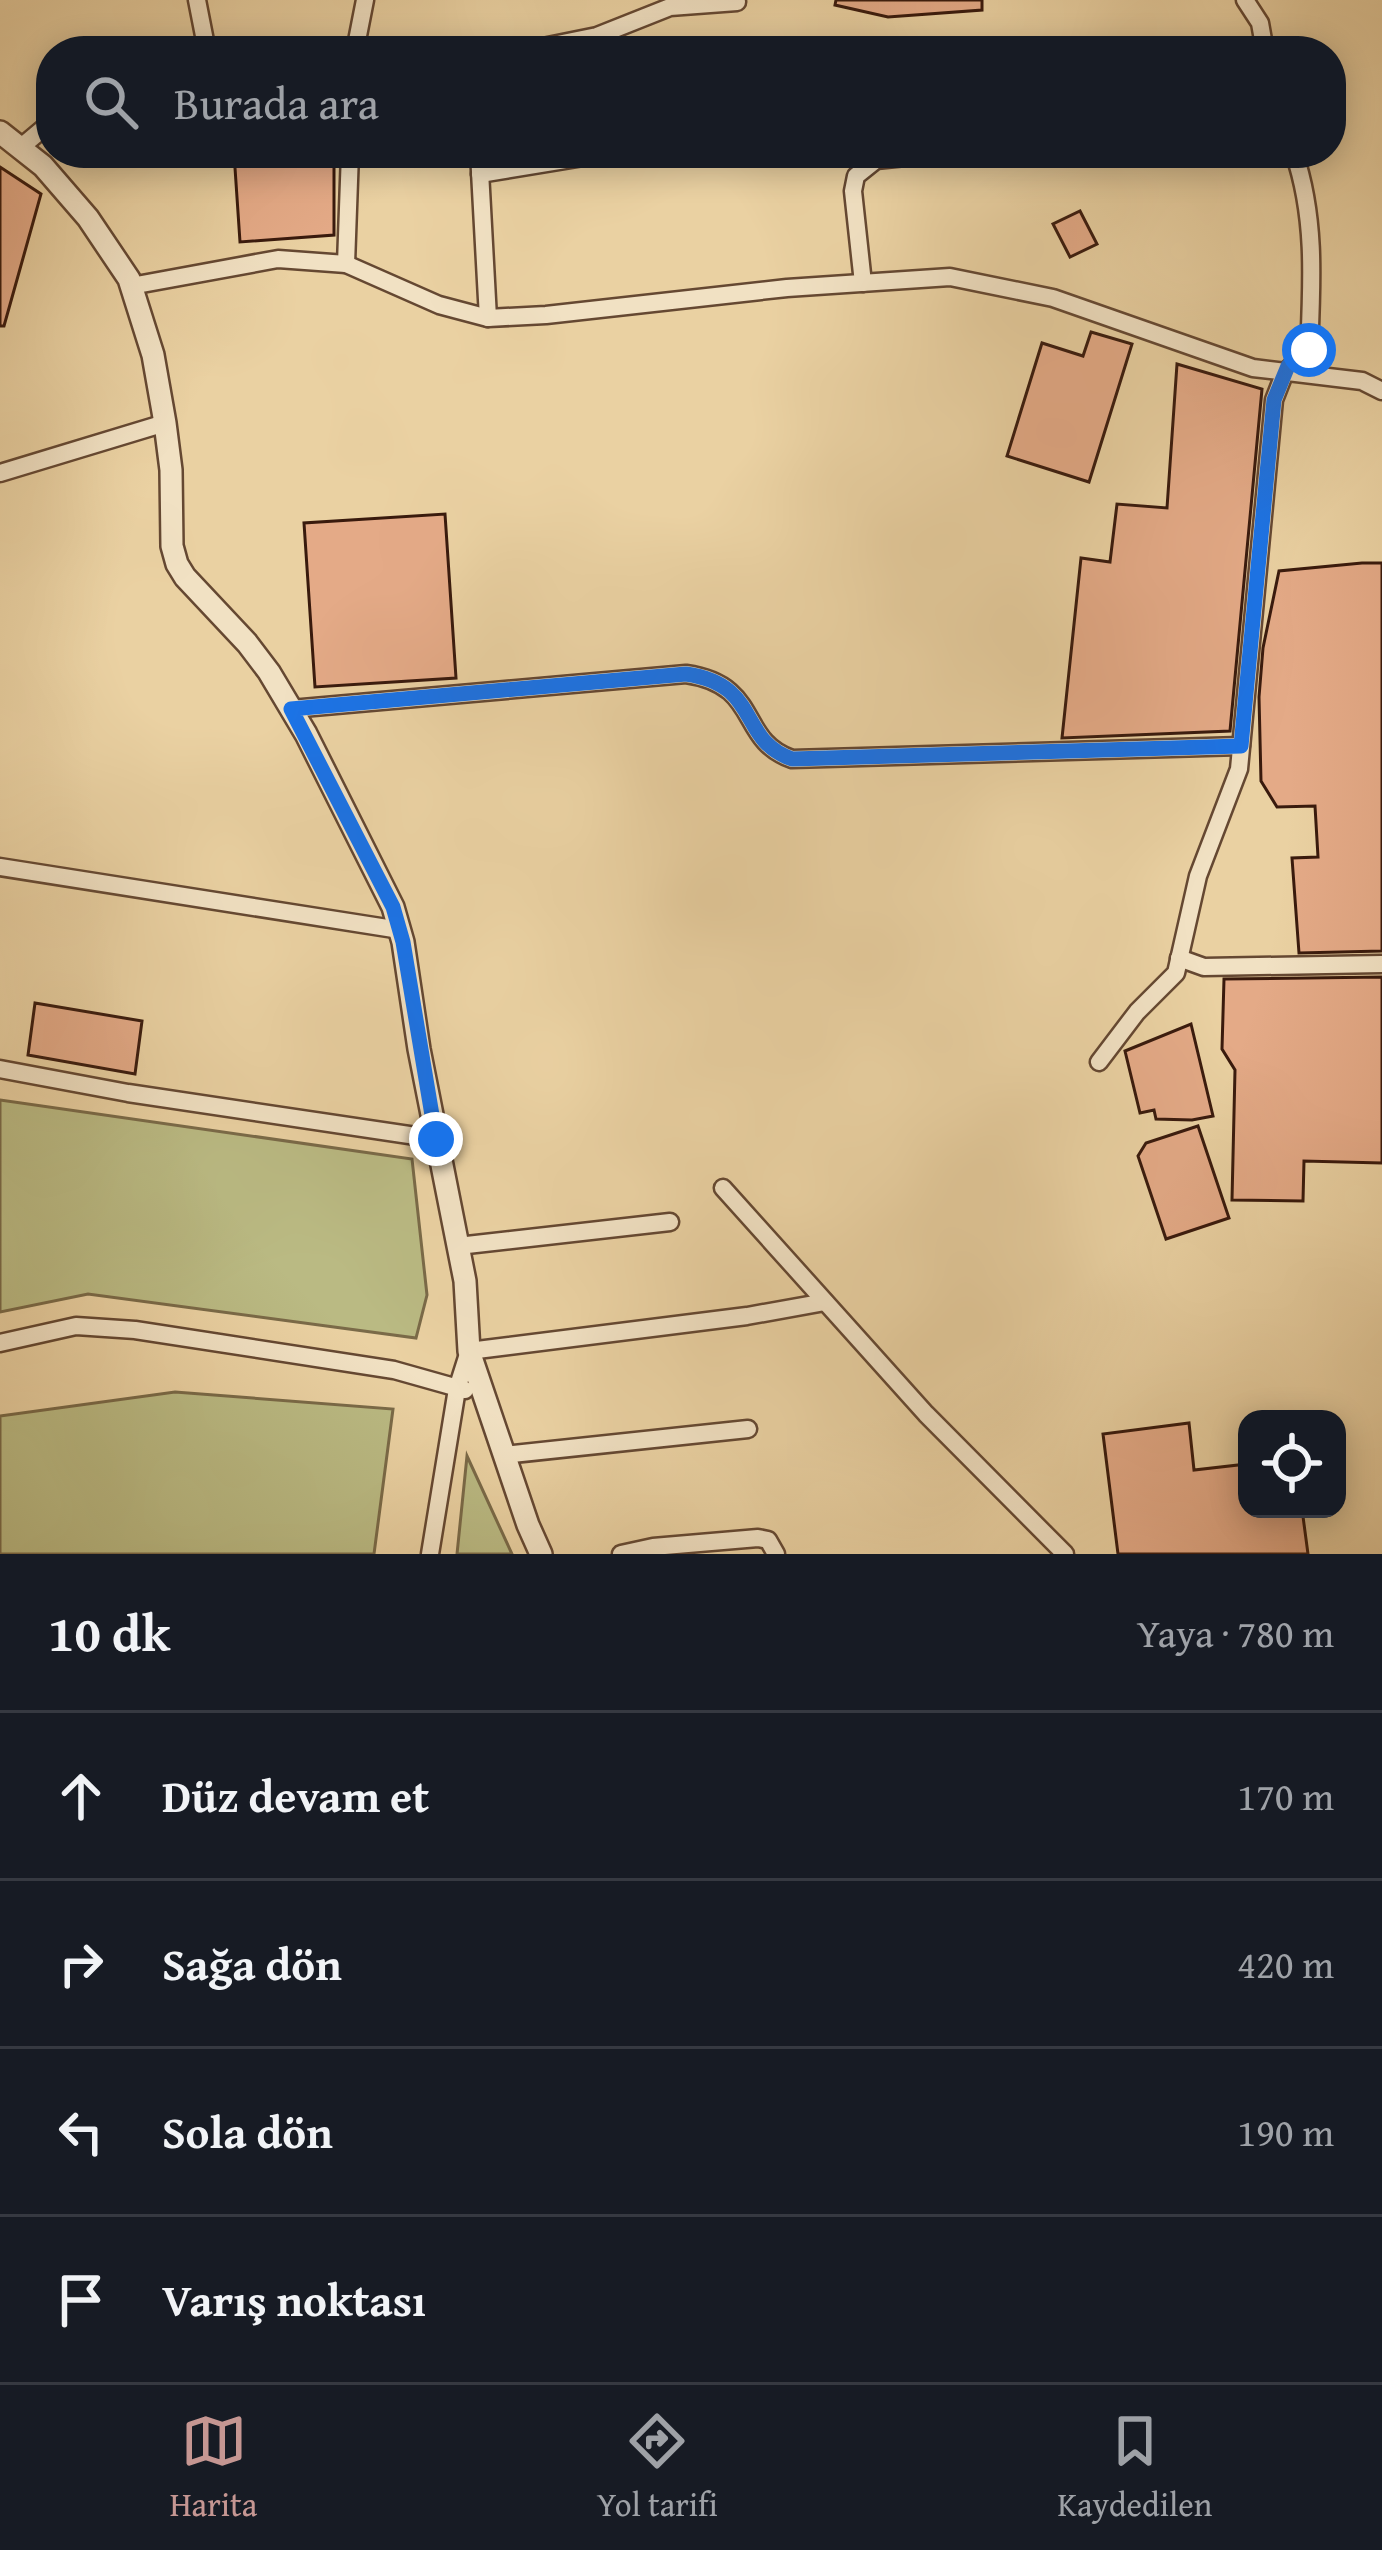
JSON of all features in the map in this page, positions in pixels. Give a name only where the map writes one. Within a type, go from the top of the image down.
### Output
[{"type":"street","points":[[197,0],[204,36]]},
{"type":"street","points":[[358,36],[365,0]]},
{"type":"street","points":[[1245,0],[1262,36]]},
{"type":"street","points":[[592,36],[670,7],[737,2]]},
{"type":"street","points":[[0,132],[36,161]]},
{"type":"street","points":[[20,148],[36,135]]},
{"type":"street","points":[[45,168],[88,218],[131,286],[165,423],[177,564],[247,643],[291,709],[371,862],[400,930],[458,1246],[469,1351],[542,1554]]},
{"type":"street","points":[[346,263],[349,168]]},
{"type":"street","points":[[480,168],[488,318]]},
{"type":"street","points":[[480,174],[517,168]]},
{"type":"street","points":[[863,168],[853,191],[863,283]]},
{"type":"street","points":[[1100,1062],[1137,1012],[1176,974],[1198,876],[1239,769],[1274,400],[1285,372],[1309,350],[1313,258],[1299,168]]},
{"type":"street","points":[[131,286],[278,259],[346,263],[439,305],[488,318],[950,278],[1053,298],[1253,368],[1362,381],[1382,391]]},
{"type":"street","points":[[0,473],[165,423]]},
{"type":"street","points":[[291,709],[686,674],[718,681],[733,690],[768,745],[792,759],[1241,746]]},
{"type":"street","points":[[0,867],[400,930]]},
{"type":"street","points":[[1179,958],[1204,967],[1382,964]]},
{"type":"street","points":[[0,1070],[436,1139]]},
{"type":"street","points":[[723,1188],[926,1414],[1065,1554]]},
{"type":"street","points":[[458,1246],[670,1222]]},
{"type":"street","points":[[469,1351],[825,1302]]},
{"type":"street","points":[[0,1343],[76,1326],[135,1330],[394,1370],[457,1389],[484,1391]]},
{"type":"street","points":[[430,1554],[457,1389],[469,1351]]},
{"type":"street","points":[[504,1455],[748,1429]]},
{"type":"street","points":[[621,1554],[758,1538],[768,1540],[776,1554]]},
{"type":"green space","points":[[0,1100],[412,1159],[427,1295],[416,1338],[88,1294],[0,1312]]},
{"type":"green space","points":[[175,1392],[393,1409],[374,1554],[0,1554],[0,1416]]},
{"type":"green space","points":[[467,1456],[512,1554],[457,1554]]},
{"type":"building","points":[[836,0],[982,0],[982,10],[888,17],[835,5]]},
{"type":"building","points":[[0,167],[41,194],[4,326],[0,326]]},
{"type":"building","points":[[235,168],[334,168],[334,235],[240,242]]},
{"type":"building","points":[[1080,211],[1097,244],[1070,257],[1053,224]]},
{"type":"building","points":[[1091,332],[1132,344],[1089,482],[1007,456],[1042,343],[1083,356]]},
{"type":"building","points":[[1177,364],[1262,389],[1230,731],[1062,738],[1081,558],[1110,562],[1117,504],[1167,508]]},
{"type":"building","points":[[445,514],[456,678],[315,687],[304,523]]},
{"type":"building","points":[[1382,563],[1382,951],[1299,953],[1292,858],[1318,857],[1315,806],[1277,807],[1261,781],[1263,648],[1279,571]]},
{"type":"building","points":[[1382,977],[1382,1163],[1304,1161],[1303,1201],[1232,1200],[1235,1070],[1222,1049],[1224,979]]},
{"type":"building","points":[[35,1003],[142,1021],[135,1074],[28,1055]]},
{"type":"building","points":[[1191,1024],[1213,1116],[1156,1119],[1154,1110],[1140,1113],[1125,1051]]},
{"type":"building","points":[[1198,1126],[1229,1218],[1166,1239],[1138,1156],[1146,1143]]},
{"type":"building","points":[[1189,1423],[1194,1470],[1238,1465],[1238,1518],[1303,1518],[1308,1554],[1118,1554],[1103,1434]]},
{"type":"route","points":[[436,1139],[393,907],[291,709],[686,674],[705,676],[733,690],[768,745],[792,759],[1241,746],[1274,400],[1288,366],[1309,350]]}]
